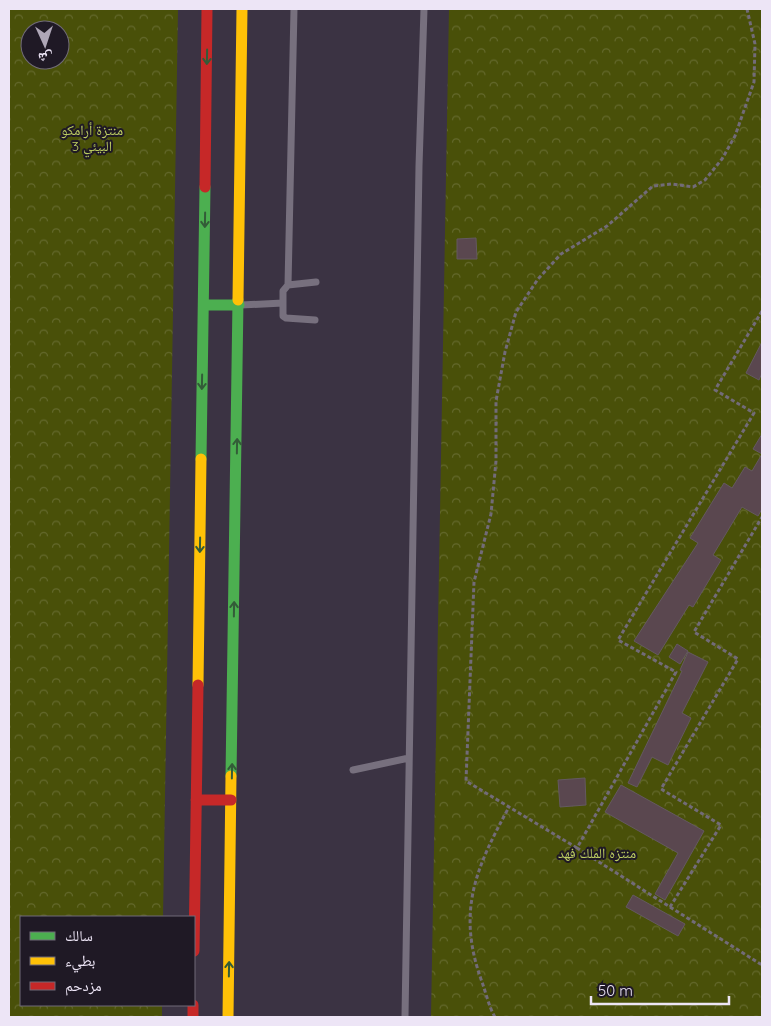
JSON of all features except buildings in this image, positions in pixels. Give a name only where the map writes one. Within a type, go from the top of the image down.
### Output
[{"type":"street","points":[[194,916],[207,9]]},
{"type":"street","points":[[228,1017],[242,9]]},
{"type":"street","points":[[204,305],[239,305]]},
{"type":"street","points":[[196,800],[231,800]]},
{"type":"lane","points":[[294,9],[288,285],[283,291],[283,316],[286,318],[315,320]]},
{"type":"lane","points":[[406,1017],[418,176],[424,9]]},
{"type":"lane","points":[[288,285],[316,282]]},
{"type":"lane","points":[[239,305],[283,303]]},
{"type":"lane","points":[[353,770],[409,758]]},
{"type":"path","points":[[747,9],[755,44],[754,82],[735,136],[722,159],[705,180],[693,187],[672,184],[653,186],[607,226],[561,254],[538,279],[516,312],[505,352],[496,401],[496,461],[491,514],[474,582],[466,781],[577,848],[762,965]]},
{"type":"path","points":[[577,848],[676,672],[618,640],[754,413],[715,390],[762,311]]},
{"type":"path","points":[[670,907],[721,824],[661,789],[738,659],[694,632],[762,517]]},
{"type":"path","points":[[495,1017],[476,966],[471,936],[471,896],[484,854],[509,807]]},
{"type":"green space","name":"منتزة أرامكو البيئي 3","points":[[9,9],[178,9],[163,916],[20,916],[20,1006],[162,1006],[162,1017],[9,1017]]},
{"type":"green space","name":"منتزه الملك فهد","points":[[449,9],[762,9],[762,1017],[431,1017]]},
{"type":"traffic: fast","points":[[201,459],[205,187]]},
{"type":"traffic: fast","points":[[231,776],[238,300]]},
{"type":"traffic: fast","points":[[204,305],[239,305]]},
{"type":"traffic: slow","points":[[238,300],[242,9]]},
{"type":"traffic: slow","points":[[198,685],[201,459]]},
{"type":"traffic: slow","points":[[228,1017],[231,776]]},
{"type":"traffic: jam","points":[[205,187],[207,9]]},
{"type":"traffic: jam","points":[[195,916],[198,685]]},
{"type":"traffic: jam","points":[[196,800],[231,800]]},
{"type":"traffic: jam","points":[[193,1006],[193,1017]]}]
